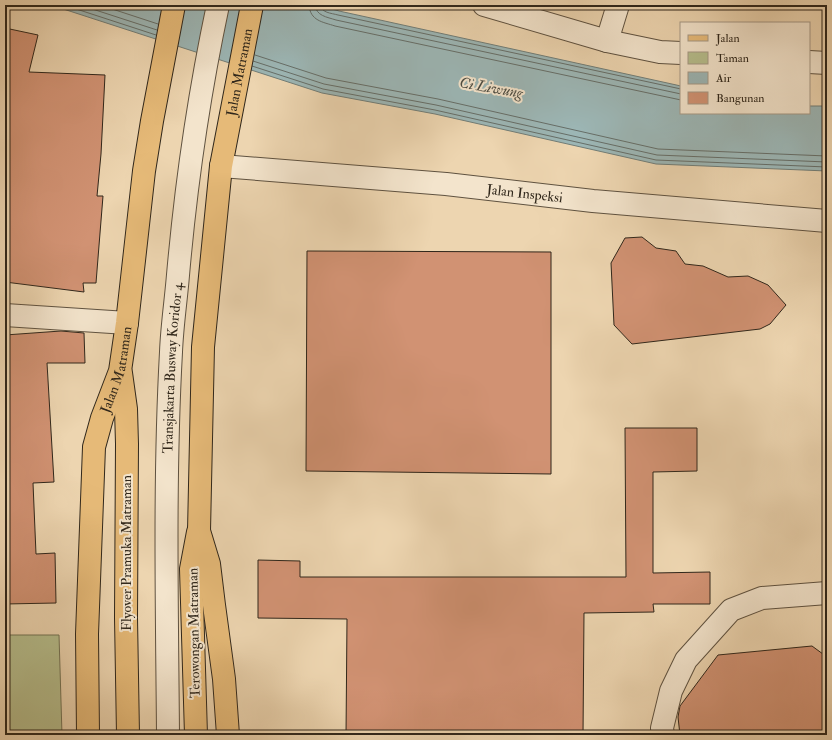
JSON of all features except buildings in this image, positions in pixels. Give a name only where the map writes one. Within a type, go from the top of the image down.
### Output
[{"type":"main road","name":"Jalan Matraman","points":[[88,735],[87,634],[94,447],[102,418],[120,371],[127,323],[144,171],[174,5]]},
{"type":"main road","name":"Jalan Matraman","points":[[228,735],[224,679],[209,564],[198,531],[203,347],[222,166],[252,5]]},
{"type":"main road","name":"Flyover Pramuka Matraman","points":[[120,371],[126,409],[127,444],[126,618],[128,735]]},
{"type":"main road","name":"Terowongan Matraman","points":[[196,735],[191,570],[198,531]]},
{"type":"street","name":"Transjakarta Busway Koridor 4","points":[[168,735],[167,467],[171,350],[183,223],[196,130],[218,5]]},
{"type":"street","points":[[484,5],[607,41],[660,52],[680,53]]},
{"type":"street","points":[[607,41],[618,5]]},
{"type":"street","points":[[810,62],[827,63]]},
{"type":"street","name":"Jalan Inspeksi","points":[[222,166],[446,184],[592,201],[827,221]]},
{"type":"street","points":[[5,315],[127,323]]},
{"type":"street","points":[[662,735],[662,728],[671,691],[686,660],[731,610],[762,598],[827,592]]},
{"type":"green space","points":[[5,635],[59,635],[62,735],[5,735]]},
{"type":"water","name":"Ci Liwung","points":[[51,5],[319,5],[339,11],[680,86],[680,114],[810,114],[810,106],[827,106],[827,171],[656,164],[435,114],[322,93]]}]
